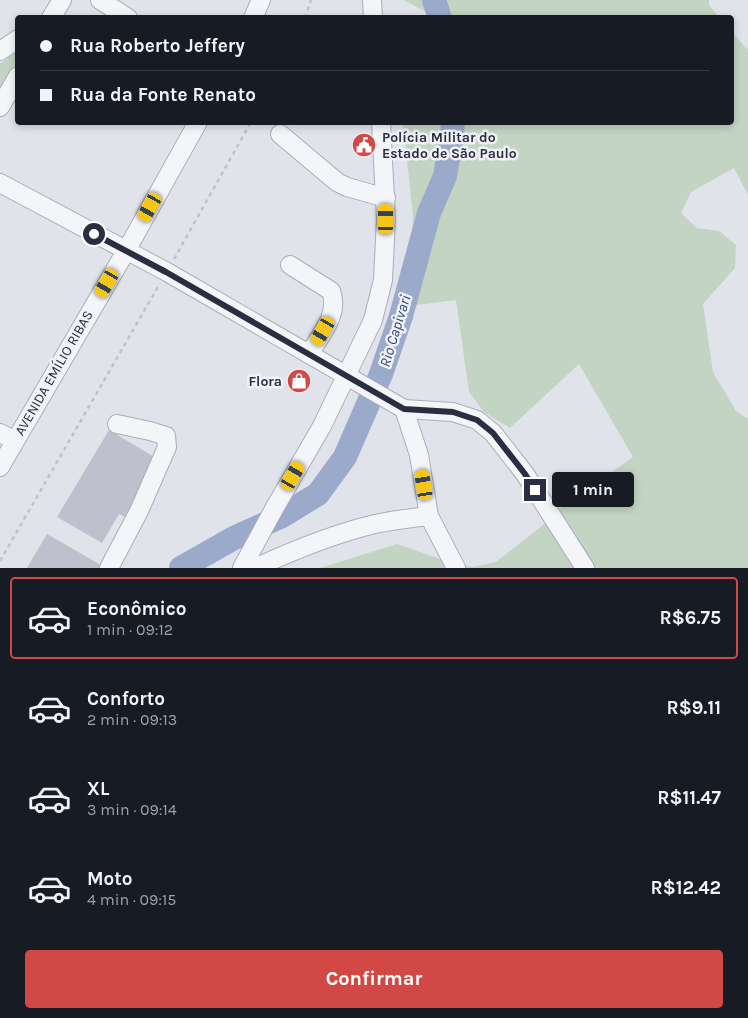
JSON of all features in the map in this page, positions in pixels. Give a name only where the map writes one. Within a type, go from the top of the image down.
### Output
[{"type":"street","points":[[100,0],[123,15]]},
{"type":"street","points":[[254,15],[261,0]]},
{"type":"street","points":[[372,0],[373,15]]},
{"type":"street","points":[[0,51],[15,41]]},
{"type":"street","points":[[0,107],[15,81]]},
{"type":"street","name":"AVENIDA EMÍLIO RIBAS","points":[[0,467],[7,437],[126,251],[196,125]]},
{"type":"street","points":[[252,560],[274,509],[351,379],[373,320],[383,280],[386,198],[381,125]]},
{"type":"street","points":[[280,134],[338,182],[348,187],[386,198]]},
{"type":"street","points":[[0,183],[166,272],[399,407],[453,412],[477,420],[493,433],[525,474],[585,568]]},
{"type":"street","points":[[290,265],[331,291],[334,298],[330,319],[309,354]]},
{"type":"street","points":[[399,407],[419,454],[429,516],[456,568]]},
{"type":"street","points":[[109,568],[139,511],[167,447],[166,436],[117,424]]},
{"type":"street","points":[[242,568],[252,560],[376,524],[429,516]]},
{"type":"path","points":[[306,15],[310,0]]},
{"type":"path","points":[[0,561],[249,125]]},
{"type":"green space","points":[[404,0],[709,0],[709,5],[717,15],[429,15]]},
{"type":"green space","points":[[734,34],[748,50],[748,195],[734,168],[691,192],[681,213],[697,228],[719,231],[736,245],[735,268],[703,304],[713,372],[736,411],[748,419],[748,568],[320,568],[397,544],[449,562],[473,567],[496,562],[542,526],[555,512],[633,457],[579,364],[510,428],[484,412],[469,392],[456,300],[408,306],[413,216],[403,125],[734,125]]},
{"type":"green space","points":[[15,53],[15,66],[0,90],[0,64]]},
{"type":"building","points":[[109,430],[156,458],[139,487],[144,490],[127,518],[119,514],[102,543],[57,517]]},
{"type":"building","points":[[47,534],[106,568],[27,568]]},
{"type":"waterway","name":"Rio Capivari","points":[[434,0],[439,15]]},
{"type":"waterway","name":"Rio Capivari","points":[[181,568],[234,538],[282,516],[318,494],[345,457],[381,374],[401,316],[429,213],[445,176],[453,125]]},
{"type":"place","name":"Polícia Militar do Estado de São Paulo","points":[[364,145]]},
{"type":"place","name":"Flora","points":[[299,381]]},
{"type":"route","points":[[94,234],[166,272],[404,409],[453,412],[477,420],[493,433],[535,490]]}]
